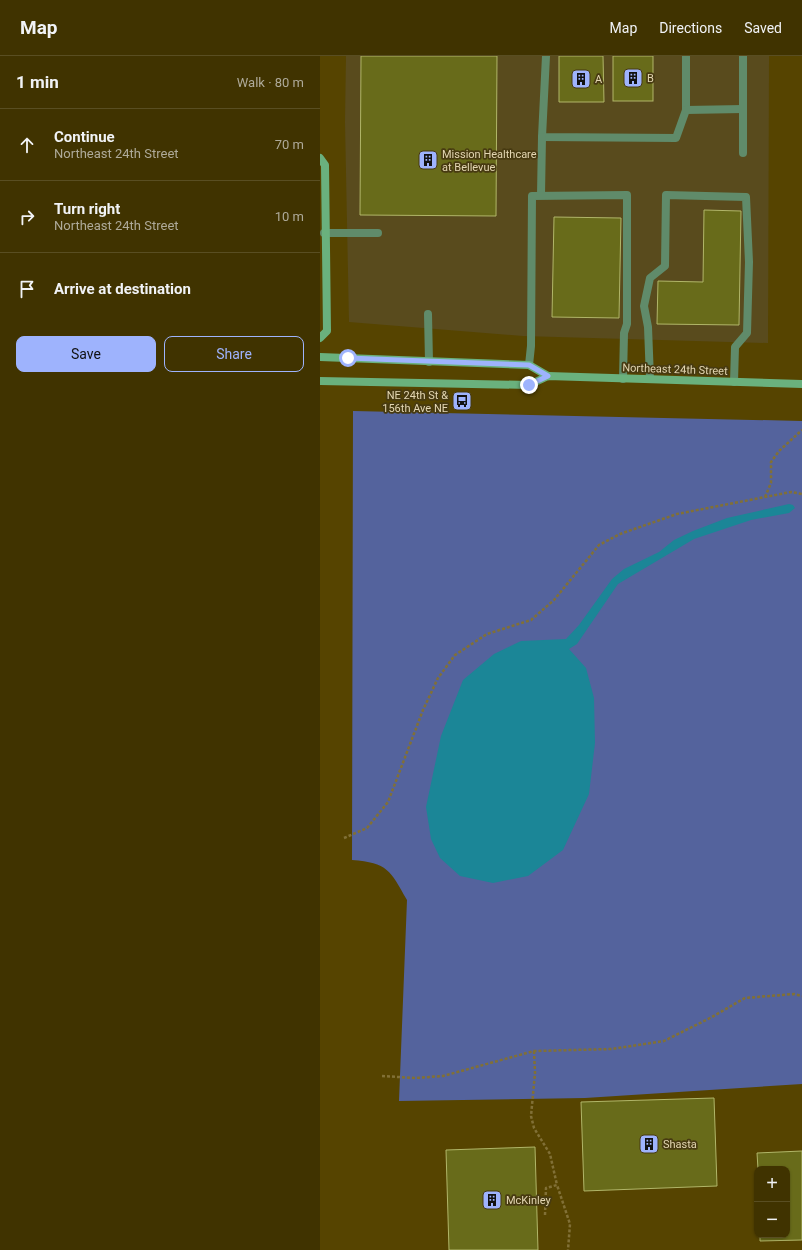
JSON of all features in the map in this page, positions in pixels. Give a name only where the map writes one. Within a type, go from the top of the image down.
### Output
[{"type":"main road","points":[[320,158],[325,165],[324,233],[327,331],[320,338]]},
{"type":"main road","name":"Northeast 24th Street","points":[[320,357],[529,365],[548,376]]},
{"type":"main road","name":"Northeast 24th Street","points":[[320,381],[529,385],[548,376],[802,384]]},
{"type":"lane","points":[[541,196],[546,56]]},
{"type":"lane","points":[[542,137],[676,138],[686,110],[686,56]]},
{"type":"lane","points":[[743,56],[743,153]]},
{"type":"lane","points":[[686,110],[743,109]]},
{"type":"lane","points":[[529,365],[531,346],[532,196],[627,196],[627,324],[624,333],[623,379]]},
{"type":"lane","points":[[650,379],[648,327],[644,306],[650,278],[665,266],[666,196],[746,197],[749,262],[748,333],[735,347],[734,382]]},
{"type":"lane","points":[[324,233],[378,232]]},
{"type":"lane","points":[[428,314],[429,362]]},
{"type":"path","points":[[765,497],[771,483],[771,462],[779,451],[802,430]]},
{"type":"path","points":[[344,838],[367,828],[388,802],[426,703],[438,678],[455,655],[487,634],[531,620],[554,600],[599,545],[620,534],[676,514],[791,492],[802,494]]},
{"type":"path","points":[[382,1076],[415,1078],[443,1076],[534,1051],[612,1048],[664,1041],[746,998],[794,994],[802,996]]},
{"type":"path","points":[[534,1051],[535,1073],[531,1116],[534,1128],[550,1154],[557,1185],[570,1224],[568,1250]]},
{"type":"path","points":[[545,1214],[546,1188],[557,1185]]},
{"type":"shaded area","points":[[346,56],[769,56],[768,343],[523,336],[349,322],[345,122]]},
{"type":"shaded area","points":[[353,411],[802,421],[802,1084],[585,1098],[399,1101],[407,900],[392,875],[387,870],[373,863],[352,860]]},
{"type":"shaded area","points":[[789,504],[793,505],[795,508],[789,513],[751,520],[694,539],[618,584],[577,644],[569,649],[586,668],[594,698],[595,743],[589,794],[563,850],[528,876],[493,883],[460,876],[440,858],[431,839],[426,807],[441,736],[463,680],[494,654],[521,641],[566,639],[579,625],[612,579],[624,569],[659,552],[674,540],[727,518]]},
{"type":"building","name":"Mission Healthcare at Bellevue","points":[[361,56],[497,56],[496,216],[360,215]]},
{"type":"building","name":"A","points":[[559,56],[603,56],[604,102],[559,102]]},
{"type":"building","name":"B","points":[[613,56],[653,56],[653,101],[613,101]]},
{"type":"building","points":[[704,210],[741,211],[739,325],[657,324],[658,281],[703,282]]},
{"type":"building","points":[[554,217],[621,218],[619,318],[552,317]]},
{"type":"building","name":"Shasta","points":[[714,1098],[717,1186],[584,1191],[581,1102]]},
{"type":"building","name":"McKinley","points":[[535,1147],[538,1250],[449,1250],[446,1150]]},
{"type":"building","points":[[802,1151],[802,1240],[760,1241],[760,1238],[790,1238],[790,1166],[758,1166],[757,1153]]},
{"type":"place","name":"B","points":[[633,78]]},
{"type":"place","name":"A","points":[[581,79]]},
{"type":"place","name":"Mission Healthcare at Bellevue","points":[[428,160]]},
{"type":"place","name":"NE 24th St & 156th Ave NE","points":[[462,401]]},
{"type":"place","name":"Shasta","points":[[649,1144]]},
{"type":"place","name":"McKinley","points":[[492,1200]]},
{"type":"route","points":[[348,358],[529,365],[548,376],[529,385]]}]
